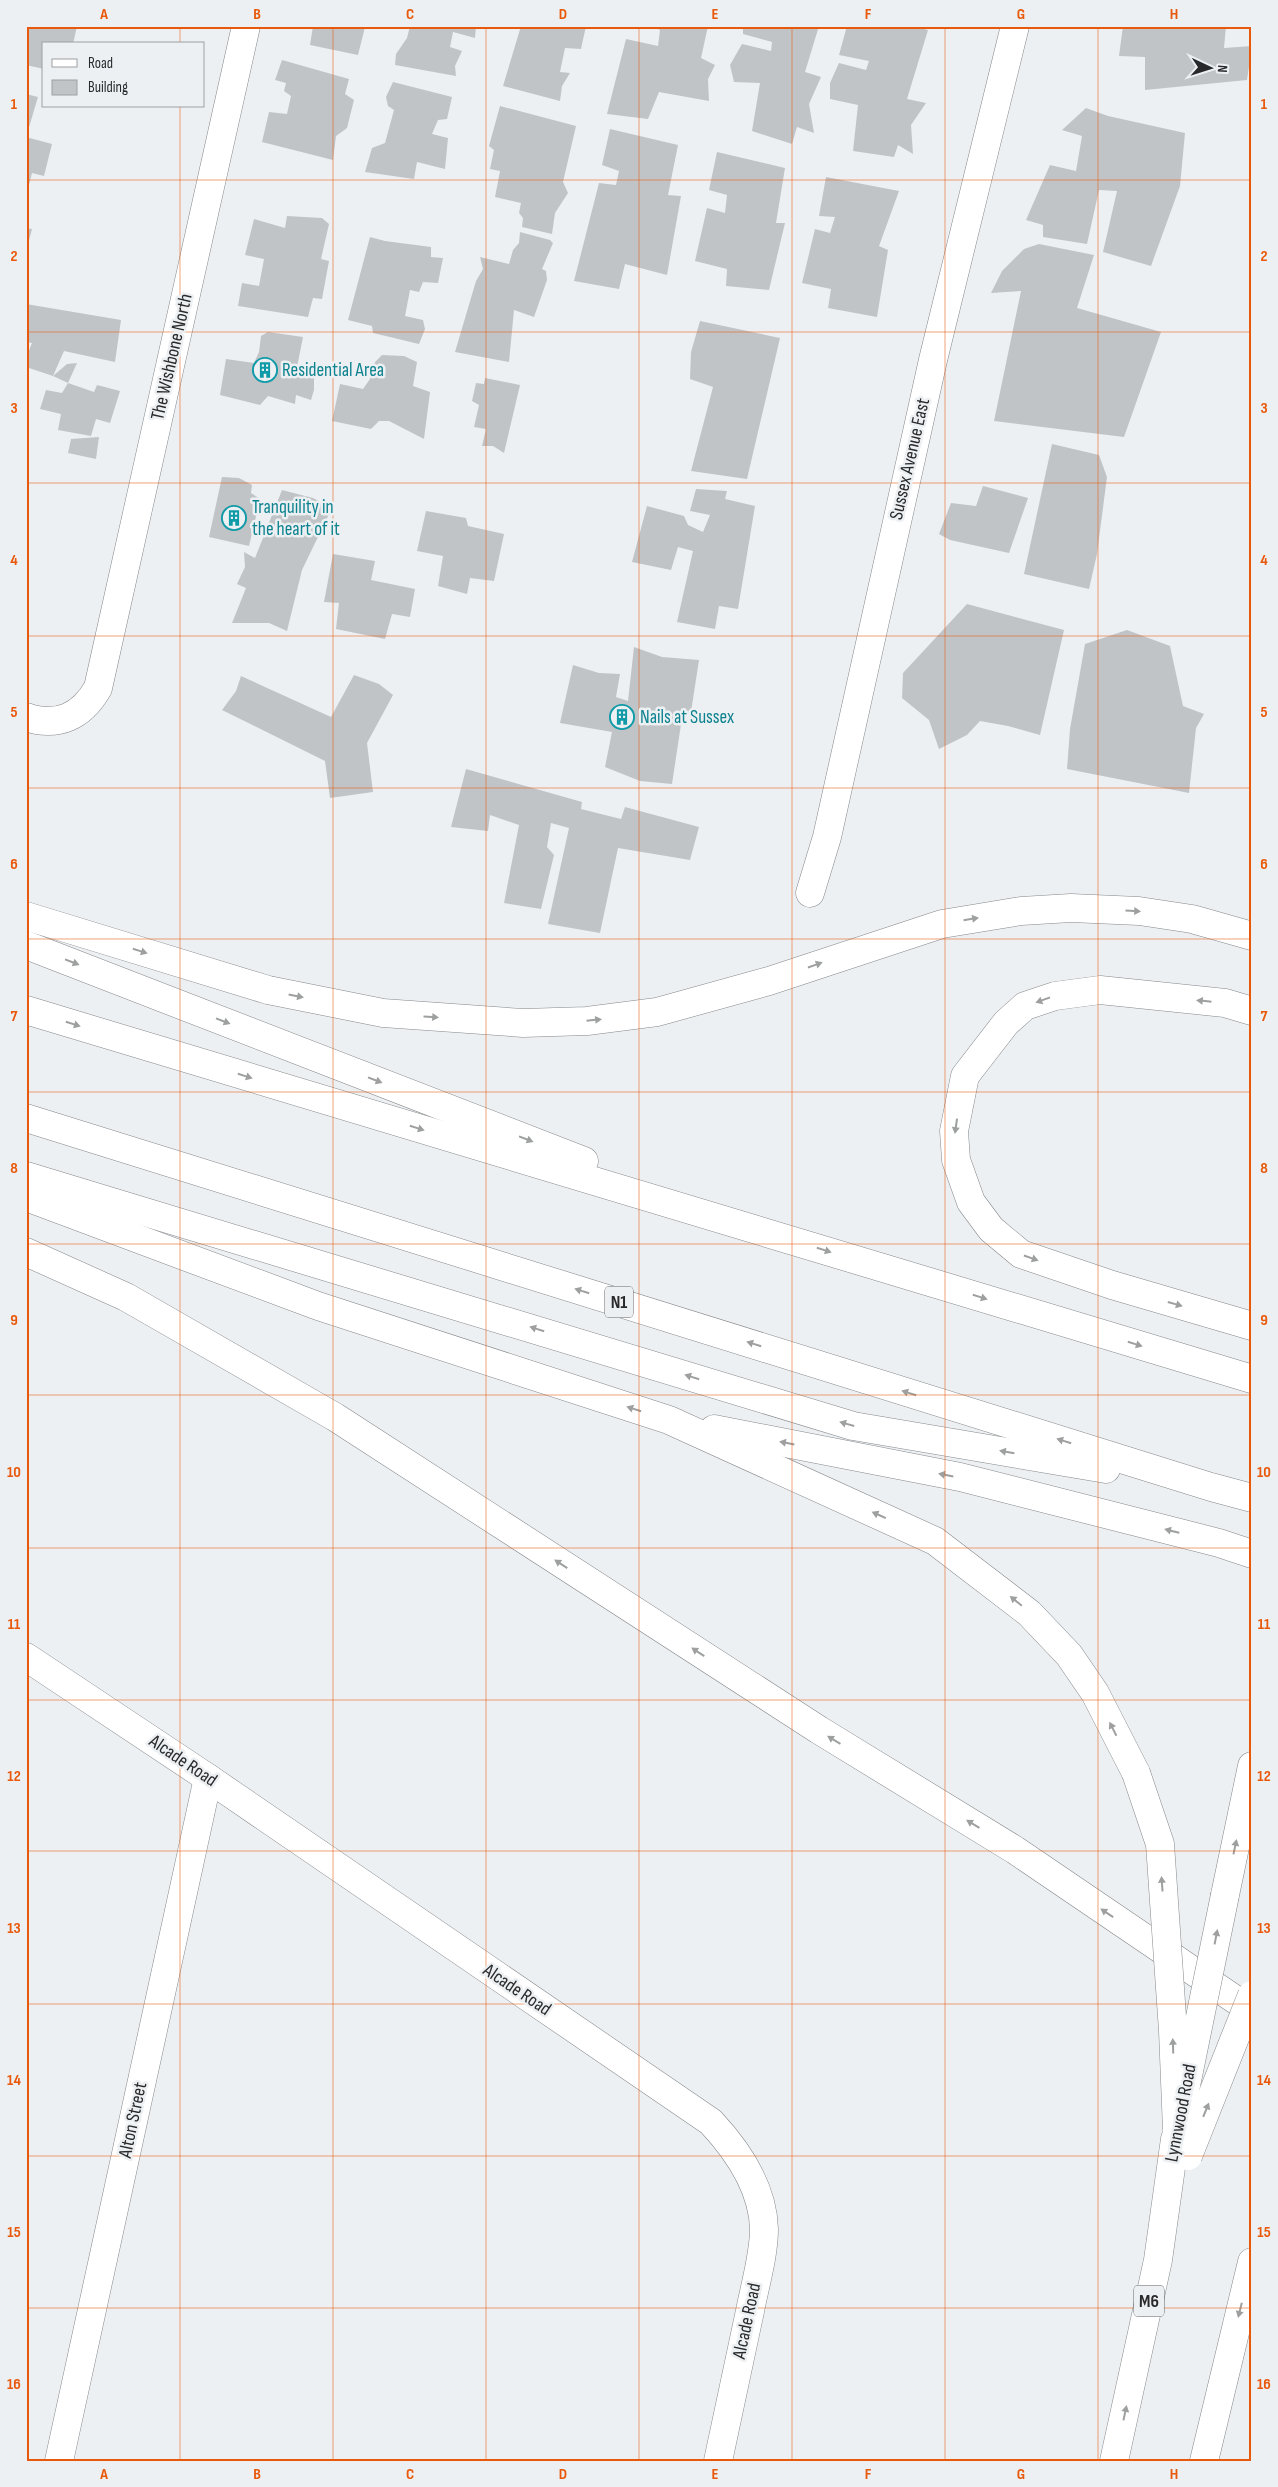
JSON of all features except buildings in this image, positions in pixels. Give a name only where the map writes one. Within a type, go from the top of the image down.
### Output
[{"type":"main road","name":"The Wishbone North","points":[[26,717],[52,722],[65,720],[85,708],[98,688],[246,26]]},
{"type":"main road","name":"Sussex Avenue East","points":[[810,893],[827,837],[931,369],[1015,26]]},
{"type":"main road","points":[[26,916],[268,990],[383,1013],[523,1023],[587,1021],[657,1012],[769,981],[942,924],[1022,911],[1071,908],[1140,911],[1192,919],[1252,936]]},
{"type":"main road","points":[[26,945],[777,1236]]},
{"type":"main road","points":[[1252,1011],[1225,1003],[1100,990],[1054,996],[1025,1006],[1006,1023],[965,1076],[954,1131],[956,1160],[971,1202],[990,1229],[1021,1254],[1112,1285],[1252,1326]]},
{"type":"main road","points":[[26,1010],[1252,1379]]},
{"type":"main road","name":"N1","points":[[26,1118],[1211,1487],[1252,1498]]},
{"type":"main road","points":[[26,1176],[853,1426],[1211,1487]]},
{"type":"main road","points":[[26,1197],[318,1306],[669,1420],[935,1541],[982,1574],[1029,1613],[1069,1655],[1095,1693],[1136,1773],[1160,1844],[1180,2142]]},
{"type":"main road","points":[[26,1252],[126,1297],[335,1417],[819,1730],[1014,1850],[1252,2011]]},
{"type":"main road","points":[[669,1420],[960,1477],[1252,1554]]},
{"type":"main road","name":"Alcade Road","points":[[26,1657],[208,1778],[711,2122],[731,2144],[748,2171],[760,2204],[764,2229],[757,2276],[718,2461]]},
{"type":"main road","name":"Lynnwood Road","points":[[1114,2461],[1158,2260],[1225,1895],[1252,1766]]},
{"type":"main road","name":"Alton Street","points":[[58,2461],[208,1778]]},
{"type":"main road","points":[[1180,2142],[1252,1995]]},
{"type":"main road","points":[[1204,2461],[1252,2262]]},
{"type":"place","name":"Residential Area","points":[[265,370]]},
{"type":"place","name":"Tranquility in the heart of it","points":[[234,518]]},
{"type":"place","name":"Nails at Sussex","points":[[622,717]]}]
